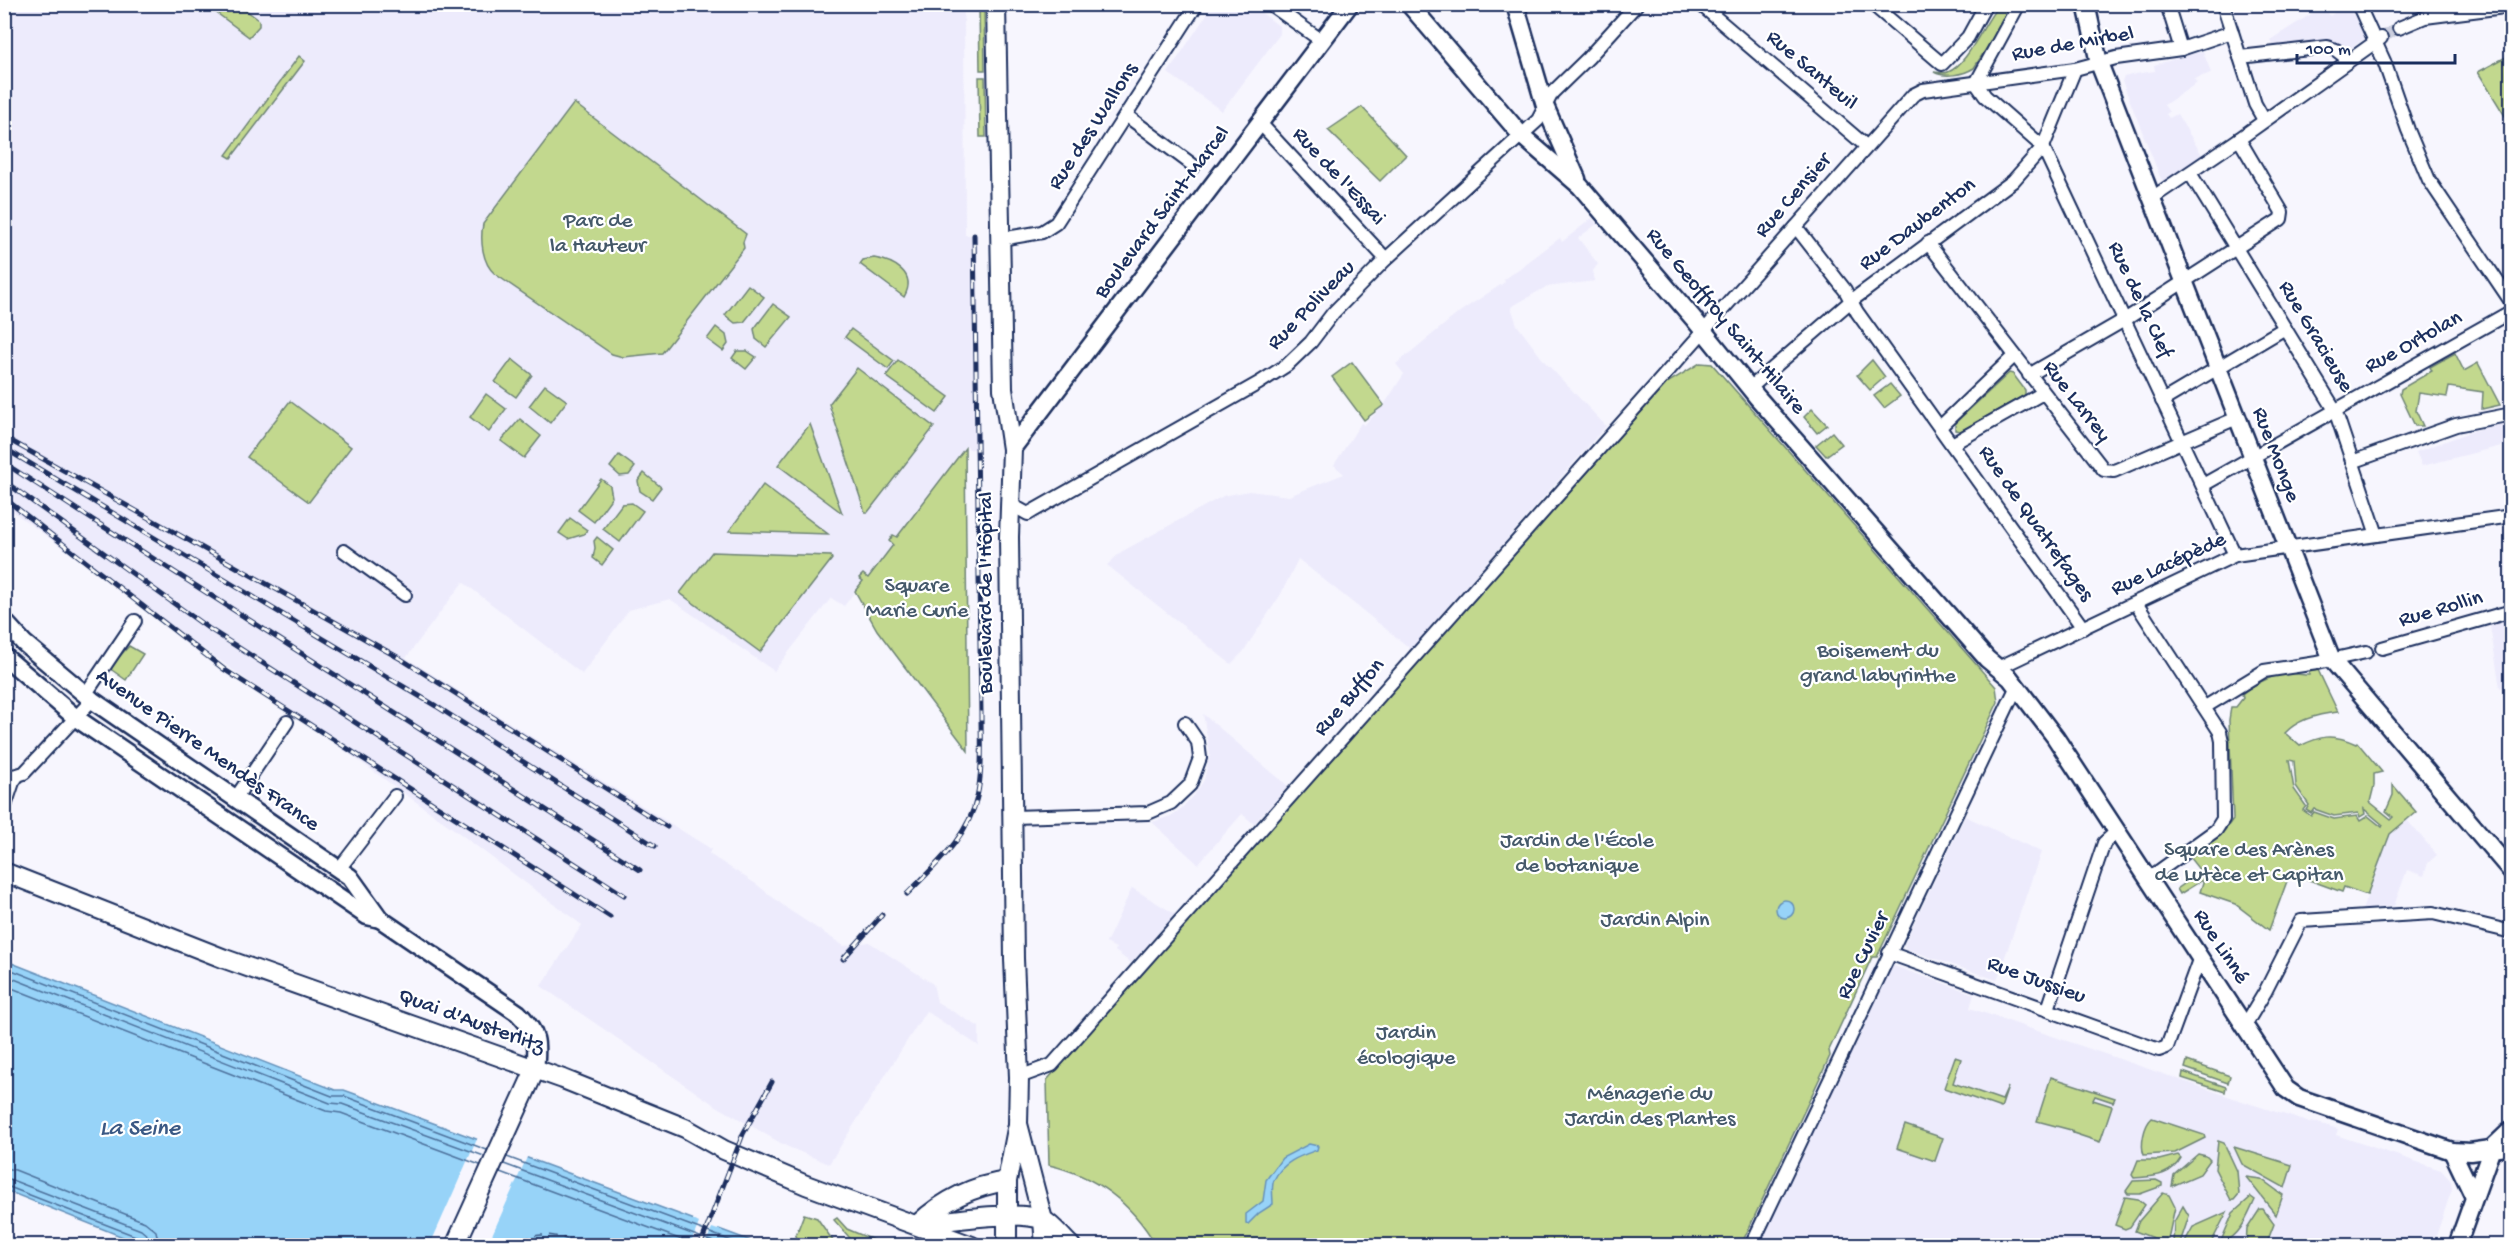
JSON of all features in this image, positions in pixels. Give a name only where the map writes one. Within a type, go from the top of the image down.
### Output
[{"type":"main road","name":"Boulevard de l'Hôpital","points":[[996,4],[1003,389],[1012,449],[1010,504],[1012,817],[1014,959],[1019,1077],[1018,1124],[1043,1220],[1045,1245]]},
{"type":"main road","name":"Quai d'Austerlitz","points":[[4,872],[225,959],[536,1070],[685,1128],[724,1150],[806,1185],[972,1245]]},
{"type":"main road","points":[[455,1245],[536,1070]]},
{"type":"main road","points":[[1007,1245],[1007,1181],[1018,1124]]},
{"type":"main road","points":[[918,1224],[960,1193],[985,1184],[1007,1181]]},
{"type":"main road","points":[[918,1224],[992,1216],[1043,1220],[1071,1245]]},
{"type":"street","name":"Rue des Wallons","points":[[1001,239],[1042,232],[1056,223],[1197,4]]},
{"type":"street","points":[[1270,4],[1322,41]]},
{"type":"street","name":"Boulevard Saint-Marcel","points":[[1012,449],[1350,4]]},
{"type":"street","points":[[1515,4],[1545,106],[1580,186]]},
{"type":"street","name":"Rue Poliveau","points":[[1010,504],[1028,514],[1287,365],[1311,342],[1333,313],[1386,259],[1538,120],[1552,93],[1637,4]]},
{"type":"street","name":"Rue Santeuil","points":[[1700,4],[1866,146]]},
{"type":"street","points":[[1872,4],[1941,63],[1945,63],[1968,37],[1986,4]]},
{"type":"street","points":[[1976,82],[2019,4]]},
{"type":"street","name":"Rue Monge","points":[[2086,4],[2099,63],[2332,660],[2511,872]]},
{"type":"street","points":[[2167,4],[2181,49]]},
{"type":"street","points":[[2223,4],[2255,104],[2264,120]]},
{"type":"street","points":[[2358,4],[2379,39],[2429,180],[2511,303]]},
{"type":"street","name":"Rue Geoffroy Saint-Hilaire","points":[[1414,6],[1521,135],[1580,186],[1750,388],[1987,659],[2000,669]]},
{"type":"street","points":[[2399,28],[2425,17],[2511,6]]},
{"type":"street","name":"Rue de Mirbel","points":[[1919,91],[2075,69],[2181,49],[2232,32]]},
{"type":"street","points":[[2152,198],[2379,39]]},
{"type":"street","points":[[2240,57],[2327,47],[2336,50],[2349,60]]},
{"type":"street","name":"Rue Daubenton","points":[[1750,388],[1851,301],[2013,181],[2043,147],[2075,69]]},
{"type":"street","name":"Rue de la Clef","points":[[1976,82],[1984,96],[2043,147],[2126,319],[2235,555]]},
{"type":"street","name":"Rue Censier","points":[[1703,332],[1866,146],[1919,91]]},
{"type":"street","points":[[1127,116],[1194,166]]},
{"type":"street","name":"Rue de l'Essai","points":[[1260,123],[1386,259]]},
{"type":"street","points":[[2029,375],[2126,319],[2281,219],[2283,214],[2239,139]]},
{"type":"street","name":"Rue Gracieuse","points":[[2190,173],[2335,410],[2377,535]]},
{"type":"street","name":"Rue de Quatrefages","points":[[1796,227],[2083,628]]},
{"type":"street","name":"Rue Larrey","points":[[1928,243],[2101,468],[2106,471],[2114,471],[2237,418]]},
{"type":"street","name":"Rue Ortolan","points":[[2203,485],[2389,382],[2511,311]]},
{"type":"street","points":[[2162,401],[2285,328]]},
{"type":"street","name":"Rue Buffon","points":[[1019,1077],[1052,1065],[1703,332]]},
{"type":"street","points":[[1940,427],[2014,356]]},
{"type":"street","points":[[1952,444],[2043,393]]},
{"type":"street","points":[[2352,462],[2456,425],[2511,414]]},
{"type":"street","name":"Rue Lacépède","points":[[2000,669],[2235,555],[2511,516]]},
{"type":"street","points":[[344,551],[405,596]]},
{"type":"street","points":[[2136,603],[2205,707],[2220,732],[2222,741],[2223,819],[2216,830],[2148,879]]},
{"type":"street","name":"Rue Rollin","points":[[2382,648],[2511,611]]},
{"type":"street","name":"Avenue Pierre Mendès France","points":[[4,621],[24,643],[88,698],[350,877],[380,919],[518,1013],[531,1027],[535,1036],[536,1070]]},
{"type":"street","points":[[4,809],[13,782],[76,718],[135,621]]},
{"type":"street","points":[[2205,707],[2264,671],[2366,652]]},
{"type":"street","name":"Avenue Pierre Mendès France","points":[[4,656],[76,718],[367,916],[380,919]]},
{"type":"street","name":"Rue Linné","points":[[2000,669],[2055,737],[2281,1085],[2299,1098],[2452,1151]]},
{"type":"street","name":"Rue Cuvier","points":[[1750,1245],[2016,686]]},
{"type":"street","points":[[234,799],[287,722]]},
{"type":"street","points":[[1012,817],[1148,813],[1164,807],[1184,792],[1198,767],[1200,758],[1198,742],[1185,723]]},
{"type":"street","points":[[4,774],[18,775]]},
{"type":"street","points":[[339,869],[395,796]]},
{"type":"street","points":[[2048,1009],[2104,843],[2116,832]]},
{"type":"street","points":[[2244,1027],[2265,992],[2301,921],[2433,914],[2511,932]]},
{"type":"street","name":"Rue Jussieu","points":[[1888,953],[2159,1050],[2167,1047],[2200,957]]},
{"type":"street","points":[[2457,1245],[2492,1148],[2511,1129]]},
{"type":"street","points":[[2475,1197],[2452,1151],[2470,1152],[2511,1146]]},
{"type":"shaded area","points":[[2345,4],[2348,5],[2366,38],[2346,51],[2344,47],[2334,43],[2320,42],[2291,44],[2277,51],[2270,40],[2324,6],[2330,16]]},
{"type":"shaded area","points":[[5,5],[964,5],[965,235],[978,235],[980,449],[969,449],[967,446],[897,538],[893,535],[889,540],[894,544],[868,578],[863,574],[860,578],[863,581],[844,606],[831,598],[774,671],[670,599],[629,610],[582,674],[463,582],[406,658],[711,849],[709,854],[844,946],[869,942],[933,984],[937,1002],[979,1027],[979,1046],[926,1011],[829,1164],[786,1146],[713,1104],[541,986],[582,925],[455,830],[5,506]]},
{"type":"shaded area","points":[[1213,5],[1251,5],[1279,26],[1280,34],[1222,111],[1168,73]]},
{"type":"shaded area","points":[[2203,51],[2211,73],[2194,79],[2197,83],[2164,105],[2169,112],[2166,114],[2169,118],[2177,114],[2202,155],[2165,181],[2161,179],[2122,81],[2124,77],[2155,71],[2154,65]]},
{"type":"shaded area","points":[[1592,218],[1597,224],[1578,238],[1598,264],[1593,271],[1595,281],[1546,287],[1511,307],[1517,325],[1544,361],[1606,426],[1411,649],[1298,559],[1281,594],[1243,652],[1231,664],[1107,565],[1121,552],[1223,496],[1249,491],[1289,496],[1344,474],[1334,465],[1361,423],[1364,425],[1384,405],[1404,374],[1396,364],[1461,311],[1505,282],[1504,280],[1560,238],[1562,242]]},
{"type":"shaded area","points":[[2511,422],[2511,442],[2509,444],[2422,466],[2416,452],[2476,430]]},
{"type":"shaded area","points":[[2511,619],[2511,685],[2500,688],[2490,626]]},
{"type":"shaded area","points":[[1203,714],[1288,786],[1254,824],[1242,814],[1198,864],[1152,822],[1171,816],[1182,808],[1204,780],[1210,754]]},
{"type":"shaded area","points":[[1965,816],[2041,852],[1997,980],[1906,949],[1904,945]]},
{"type":"shaded area","points":[[2407,820],[2437,855],[2428,863],[2424,876],[2407,870],[2394,906],[2362,910],[2390,834]]},
{"type":"shaded area","points":[[1132,888],[1175,914],[1131,963],[1115,951],[1116,948],[1106,943]]},
{"type":"shaded area","points":[[1891,965],[1974,994],[1970,1008],[2248,1103],[2338,1129],[2336,1135],[2441,1170],[2451,1181],[2452,1189],[2433,1245],[1758,1246]]},
{"type":"green space","points":[[206,5],[239,5],[259,20],[259,26],[249,37]]},
{"type":"green space","points":[[979,5],[984,5],[985,70],[980,70]]},
{"type":"green space","points":[[1999,5],[2014,5],[1974,68],[1954,75],[1934,72],[1948,72],[1962,61]]},
{"type":"green space","points":[[299,56],[305,61],[231,158],[226,155]]},
{"type":"green space","points":[[2506,57],[2511,64],[2512,112],[2505,116],[2478,72]]},
{"type":"green space","points":[[979,77],[985,77],[986,137],[980,137]]},
{"type":"green space","name":"Parc de la Hauteur","points":[[574,103],[746,234],[743,242],[744,248],[662,353],[623,357],[612,354],[495,274],[487,264],[482,244],[483,224]]},
{"type":"green space","points":[[1362,107],[1406,155],[1380,181],[1328,130]]},
{"type":"green space","points":[[874,258],[896,265],[906,275],[908,289],[904,297],[860,264],[863,260]]},
{"type":"green space","points":[[748,285],[764,297],[744,322],[735,323],[725,315]]},
{"type":"green space","points":[[773,304],[791,317],[766,347],[756,339],[754,329]]},
{"type":"green space","points":[[716,327],[726,335],[728,344],[723,351],[707,339]]},
{"type":"green space","points":[[851,329],[894,361],[888,369],[845,337]]},
{"type":"green space","points":[[737,351],[747,351],[756,357],[746,369],[732,358]]},
{"type":"green space","points":[[2455,353],[2464,371],[2478,363],[2500,405],[2482,409],[2483,392],[2449,387],[2447,397],[2419,393],[2416,411],[2423,426],[2415,426],[2400,394],[2401,389],[2432,371],[2430,367]]},
{"type":"green space","points":[[512,359],[532,375],[516,397],[495,382]]},
{"type":"green space","points":[[898,360],[949,397],[937,413],[886,376]]},
{"type":"green space","points":[[1872,360],[1885,377],[1870,390],[1857,375]]},
{"type":"green space","points":[[1352,362],[1384,405],[1364,420],[1332,377]]},
{"type":"green space","points":[[1700,363],[1712,364],[1996,687],[1998,702],[1877,957],[1872,957],[1829,1050],[1830,1056],[1741,1245],[1156,1245],[1136,1217],[1098,1184],[1083,1176],[1049,1165],[1047,1080],[1667,383]]},
{"type":"green space","points":[[857,368],[934,427],[868,512],[865,512],[829,404]]},
{"type":"green space","points":[[2009,373],[2013,374],[2025,390],[2025,395],[1961,431],[1955,430],[1955,423]]},
{"type":"green space","points":[[1890,384],[1900,396],[1884,408],[1874,396]]},
{"type":"green space","points":[[545,385],[567,401],[550,423],[529,406]]},
{"type":"green space","points":[[486,394],[506,409],[489,432],[470,417]]},
{"type":"green space","points":[[290,401],[351,447],[309,502],[247,457]]},
{"type":"green space","points":[[1812,409],[1827,425],[1817,433],[1804,417]]},
{"type":"green space","points":[[520,419],[541,436],[524,458],[501,441]]},
{"type":"green space","points":[[810,424],[842,513],[778,465]]},
{"type":"green space","points":[[1832,432],[1842,444],[1826,456],[1816,445]]},
{"type":"green space","name":"Square Marie Curie","points":[[965,448],[968,751],[877,630],[855,591],[863,581],[859,578],[863,574],[868,578],[893,545],[889,541],[893,535],[897,537]]},
{"type":"green space","points":[[619,455],[635,467],[629,475],[620,476],[610,467]]},
{"type":"green space","points":[[644,473],[661,487],[652,499],[640,491],[638,481]]},
{"type":"green space","points":[[601,479],[610,486],[612,497],[594,522],[578,510]]},
{"type":"green space","points":[[763,485],[828,534],[729,531]]},
{"type":"green space","points":[[632,503],[643,511],[620,542],[603,529],[622,504]]},
{"type":"green space","points":[[570,518],[587,530],[584,534],[568,539],[559,533]]},
{"type":"green space","points":[[597,537],[613,550],[602,565],[593,558],[594,541]]},
{"type":"green space","points":[[712,552],[831,556],[832,559],[760,652],[680,593]]},
{"type":"green space","points":[[129,646],[143,654],[126,680],[109,668]]},
{"type":"green space","name":"Square des Arènes de Lutèce et Capitan","points":[[2318,670],[2338,712],[2309,718],[2296,724],[2285,733],[2300,746],[2325,737],[2339,738],[2356,744],[2357,742],[2382,772],[2374,774],[2370,802],[2391,819],[2393,817],[2386,811],[2393,795],[2393,785],[2416,812],[2390,834],[2367,895],[2344,887],[2342,892],[2290,873],[2269,930],[2235,904],[2200,892],[2204,879],[2180,894],[2177,889],[2201,872],[2189,857],[2225,830],[2233,819],[2229,720],[2231,707],[2236,707],[2243,698],[2242,694],[2260,682],[2283,674],[2309,675],[2309,672]],"holes":[[[2289,760],[2294,761],[2296,786],[2309,805],[2306,810],[2311,813],[2314,809],[2334,816],[2358,813],[2360,817],[2365,814],[2364,809],[2383,825],[2382,827],[2368,816],[2360,821],[2357,816],[2334,819],[2314,812],[2311,816],[2303,810],[2306,806],[2294,789]]]},
{"type":"green space","points":[[1955,1057],[1961,1059],[1953,1083],[2002,1100],[2008,1087],[2001,1108],[1944,1088]]},
{"type":"green space","points":[[2187,1061],[2230,1076],[2228,1083],[2185,1068]]},
{"type":"green space","points":[[2183,1072],[2226,1087],[2225,1092],[2182,1078]]},
{"type":"green space","points":[[2051,1077],[2115,1098],[2113,1102],[2095,1096],[2093,1100],[2112,1106],[2100,1142],[2073,1133],[2071,1130],[2037,1121]]},
{"type":"green space","points":[[2152,1118],[2204,1135],[2205,1138],[2175,1153],[2144,1155],[2143,1135]]},
{"type":"green space","points":[[1905,1125],[1943,1138],[1935,1161],[1897,1148]]},
{"type":"green space","points":[[2218,1141],[2224,1143],[2237,1171],[2239,1194],[2234,1200],[2231,1200],[2215,1169]]},
{"type":"green space","points":[[2234,1147],[2292,1165],[2285,1188],[2242,1164]]},
{"type":"green space","points":[[2198,1154],[2210,1160],[2200,1174],[2172,1186],[2174,1175]]},
{"type":"green space","points":[[2178,1155],[2181,1158],[2167,1172],[2134,1178],[2132,1175],[2138,1160],[2159,1160]]},
{"type":"green space","points":[[2246,1177],[2261,1179],[2283,1195],[2276,1215]]},
{"type":"green space","points":[[2156,1180],[2162,1183],[2162,1186],[2140,1194],[2128,1194],[2126,1191],[2133,1181]]},
{"type":"green space","points":[[2163,1193],[2169,1195],[2175,1207],[2168,1239],[2163,1242],[2135,1231],[2139,1221]]},
{"type":"green space","points":[[2125,1197],[2138,1199],[2145,1205],[2130,1227],[2125,1229],[2115,1225]]},
{"type":"green space","points":[[2251,1197],[2255,1200],[2243,1225],[2223,1243],[2221,1241],[2233,1213]]},
{"type":"green space","points":[[2183,1206],[2189,1216],[2180,1243],[2175,1245],[2173,1244],[2174,1222]]},
{"type":"green space","points":[[2260,1209],[2263,1209],[2274,1224],[2266,1245],[2246,1245],[2247,1229]]},
{"type":"green space","points":[[2227,1212],[2210,1245],[2183,1245],[2193,1227]]},
{"type":"green space","points":[[804,1214],[817,1218],[836,1245],[793,1243]]},
{"type":"green space","points":[[837,1218],[847,1229],[885,1245],[856,1245],[834,1220]]},
{"type":"water","points":[[1785,900],[1791,903],[1794,909],[1791,915],[1785,918],[1779,915],[1776,909],[1779,903]]},
{"type":"water","name":"La Seine","points":[[4,960],[335,1090],[344,1090],[762,1245],[143,1245],[5,1190]]},
{"type":"water","points":[[1309,1144],[1318,1146],[1317,1150],[1298,1157],[1277,1174],[1272,1188],[1273,1204],[1248,1224],[1246,1223],[1246,1214],[1263,1201],[1266,1180],[1282,1158]]},
{"type":"pier","points":[[478,1137],[528,1155],[487,1246],[430,1245]]},
{"type":"pier","points":[[694,1217],[722,1227],[718,1230],[712,1228],[705,1245],[690,1245],[699,1223],[693,1220]]},
{"type":"ferry route","points":[[509,1246],[540,1235],[557,1236],[588,1246]]},
{"type":"tunnel","points":[[2382,37],[2399,28]]},
{"type":"railway","points":[[907,894],[939,862],[966,826],[973,812],[980,776],[974,235]]},
{"type":"railway","points":[[4,437],[401,659],[667,827]]},
{"type":"railway","points":[[4,448],[436,706],[655,846]]},
{"type":"railway","points":[[4,463],[640,870]]},
{"type":"railway","points":[[4,481],[208,628],[624,895]]},
{"type":"railway","points":[[4,498],[225,670],[610,917]]},
{"type":"railway","points":[[843,959],[882,915]]},
{"type":"railway","points":[[700,1246],[743,1134],[772,1082]]},
{"type":"park label","name":"Boisement du grand labyrinthe","points":[[1878,664]]},
{"type":"park label","name":"Jardin de l'École de botanique","points":[[1577,854]]},
{"type":"park label","name":"Jardin Alpin","points":[[1655,921]]},
{"type":"park label","name":"Jardin écologique","points":[[1406,1046]]},
{"type":"park label","name":"Ménagerie du Jardin des Plantes","points":[[1650,1108]]}]
